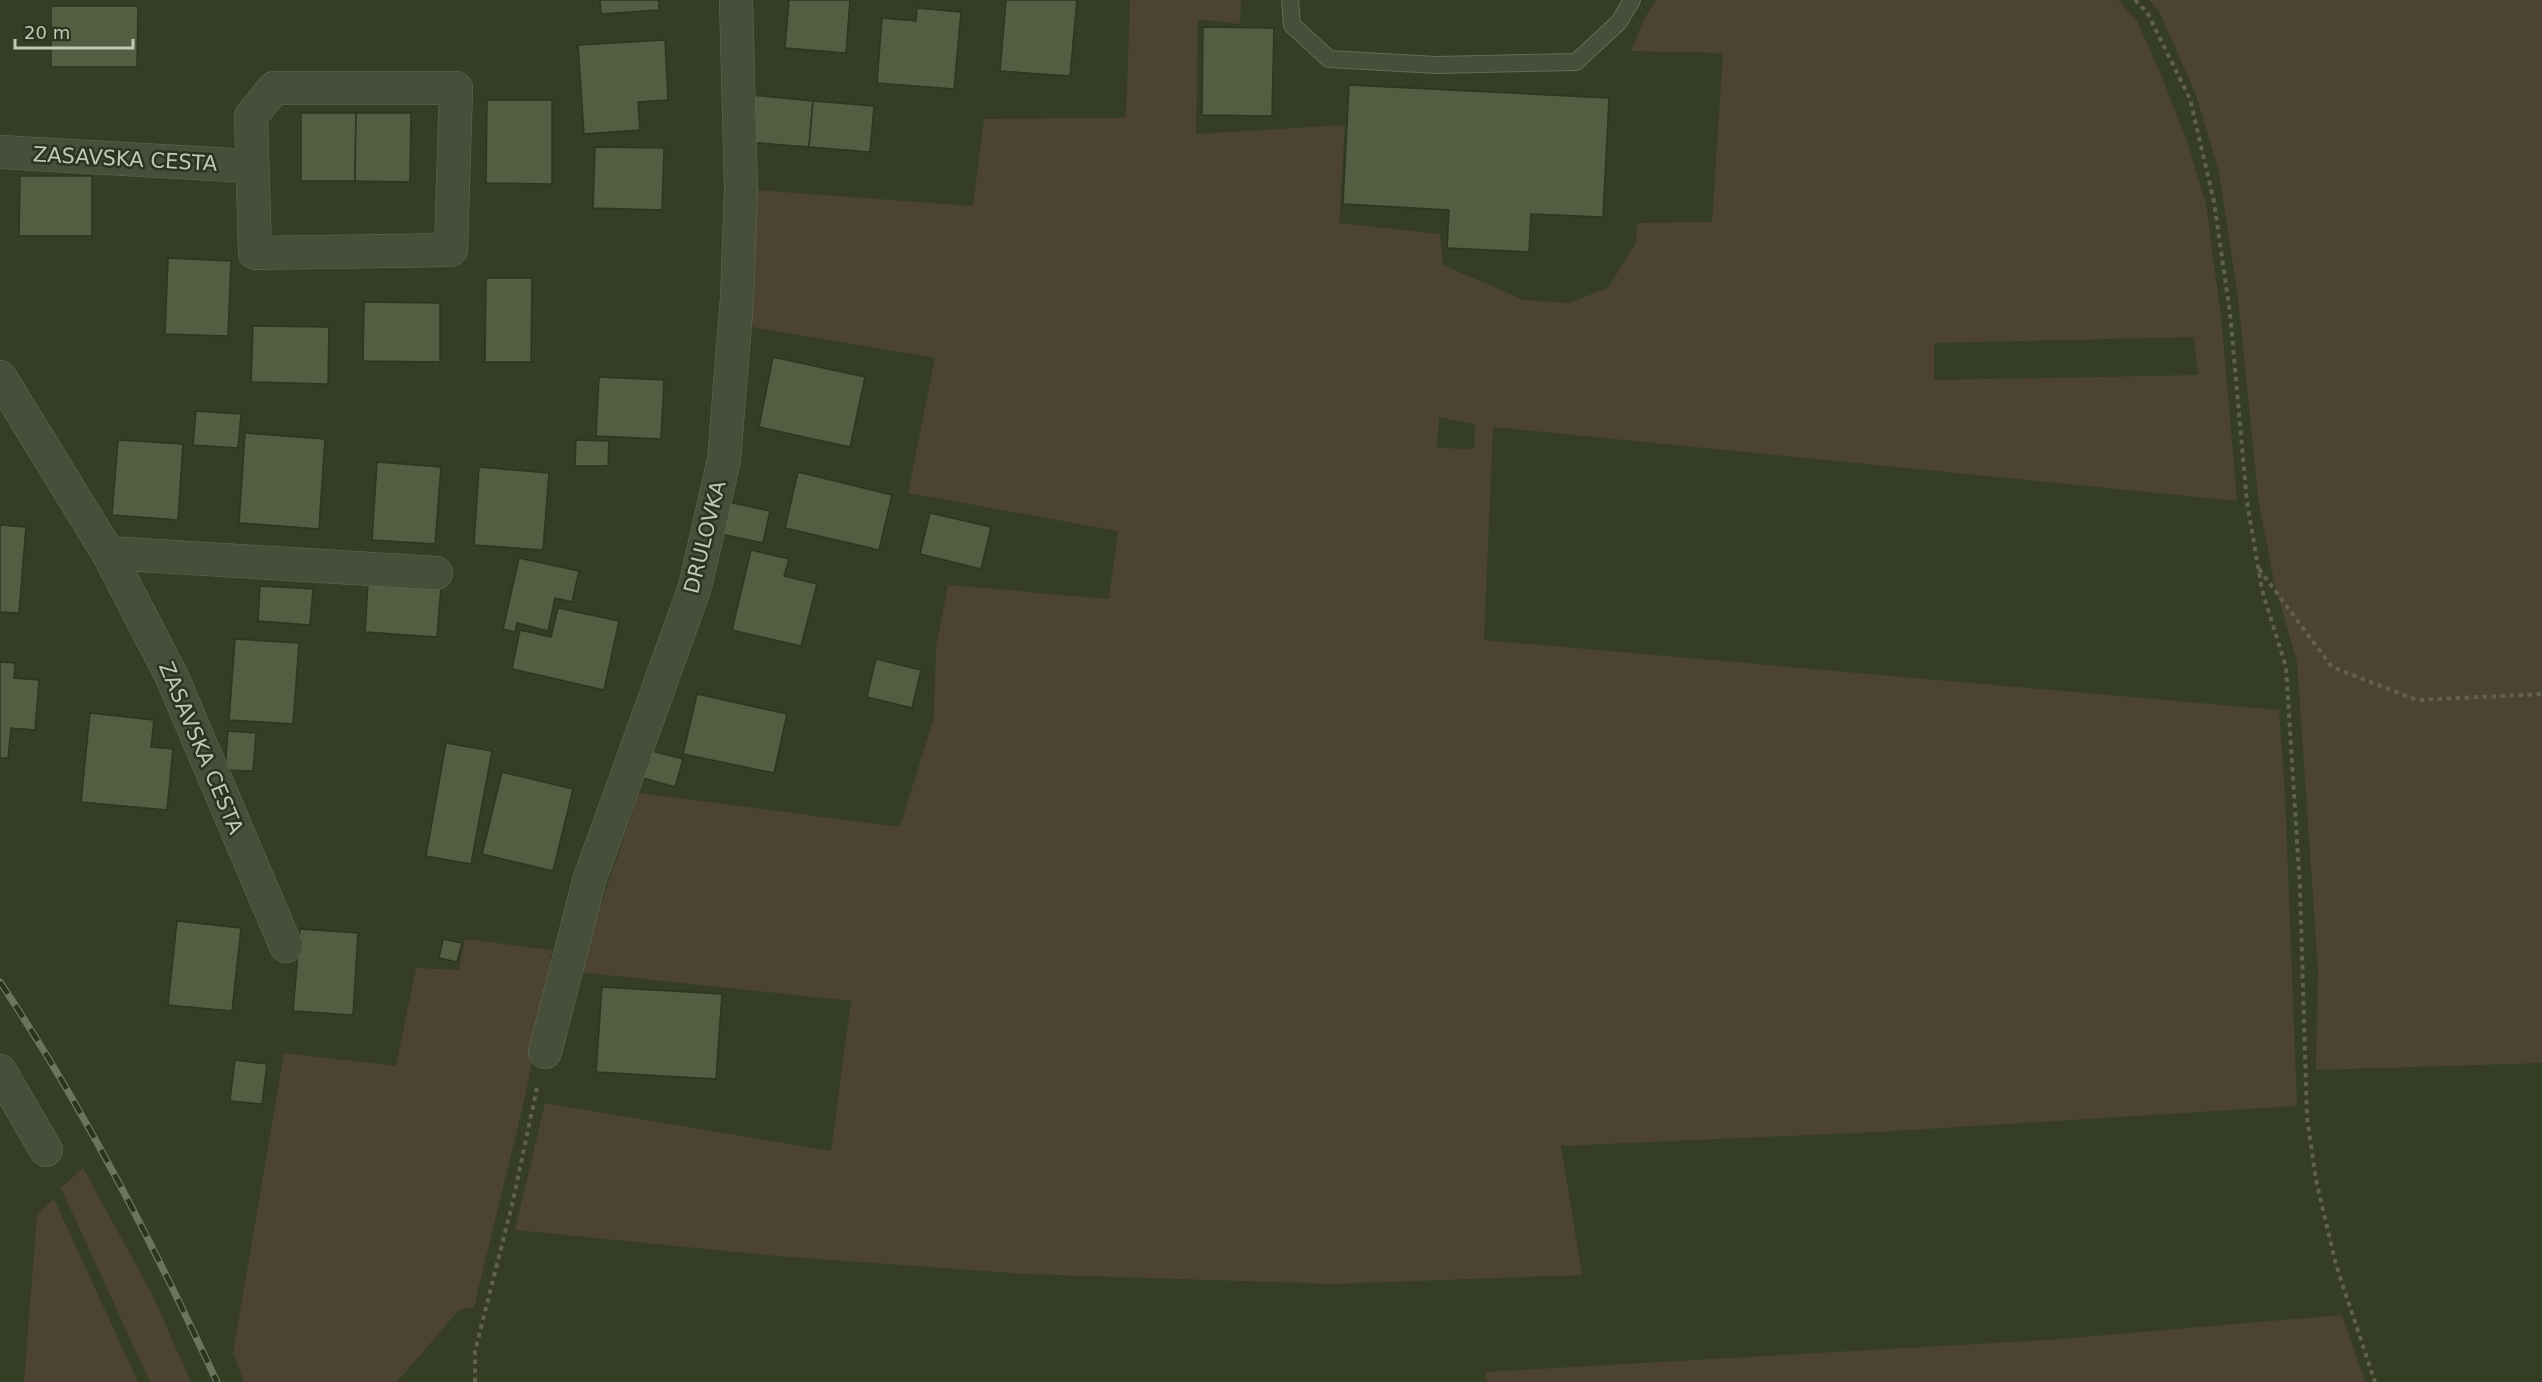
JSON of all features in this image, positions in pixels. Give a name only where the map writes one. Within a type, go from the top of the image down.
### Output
[{"type":"street","name":"DRULOVKA","points":[[545,1052],[589,882],[695,587],[724,460],[737,298],[741,188],[736,0]]},
{"type":"street","points":[[274,87],[456,88],[451,250],[255,254],[250,166],[251,116],[274,87]]},
{"type":"street","name":"ZASAVSKA CESTA","points":[[0,152],[250,166]]},
{"type":"street","name":"ZASAVSKA CESTA","points":[[0,377],[108,553],[172,677],[286,946]]},
{"type":"street","points":[[108,553],[436,573]]},
{"type":"street","points":[[0,1071],[46,1150]]},
{"type":"lane","points":[[1290,0],[1292,25],[1329,59],[1436,65],[1576,62],[1619,22],[1632,0]]},
{"type":"path","points":[[2135,0],[2147,12],[2190,99],[2214,202],[2230,313],[2247,502],[2262,590],[2286,667],[2300,888],[2307,1107],[2314,1169],[2336,1265],[2375,1382]]},
{"type":"path","points":[[2258,568],[2332,667],[2417,700],[2542,693]]},
{"type":"path","points":[[475,1382],[475,1351],[512,1205],[545,1052]]},
{"type":"shaded area","points":[[1130,0],[1241,0],[1240,24],[1198,19],[1196,134],[1345,125],[1339,223],[1440,234],[1443,265],[1524,300],[1569,303],[1608,288],[1636,243],[1637,223],[1712,222],[1723,53],[1631,51],[1644,19],[1656,0],[2118,0],[2137,21],[2159,70],[2186,138],[2206,204],[2222,325],[2237,501],[1493,427],[1484,640],[2279,710],[2285,794],[2297,1106],[1878,1132],[1561,1146],[1582,1275],[1334,1284],[1026,1274],[777,1256],[515,1230],[545,1103],[831,1151],[851,1001],[578,972],[639,793],[900,827],[934,717],[936,647],[948,585],[1109,599],[1118,531],[908,493],[935,358],[752,327],[756,190],[973,206],[984,119],[1126,118]],"holes":[[[2194,337],[2198,375],[1934,380],[1934,343]],[[1439,417],[1475,424],[1474,449],[1437,448]]]},
{"type":"shaded area","points":[[2149,0],[2542,0],[2542,1063],[2316,1070],[2318,970],[2297,662],[2275,586],[2259,504],[2238,298],[2219,172],[2196,95],[2159,11]]},
{"type":"shaded area","points":[[465,939],[552,950],[526,1093],[474,1307],[459,1310],[397,1382],[244,1382],[233,1353],[284,1053],[396,1066],[416,968],[459,970]]},
{"type":"shaded area","points":[[83,1168],[152,1294],[191,1382],[150,1382],[61,1188]]},
{"type":"shaded area","points":[[54,1199],[138,1382],[24,1382],[37,1215]]},
{"type":"shaded area","points":[[2342,1315],[2365,1382],[1487,1382],[1485,1372],[2047,1340]]},
{"type":"building","points":[[600,0],[659,0],[659,10],[601,14]]},
{"type":"building","points":[[789,0],[850,0],[846,53],[785,48]]},
{"type":"building","points":[[1006,0],[1077,0],[1070,76],[1000,71]]},
{"type":"building","points":[[51,6],[138,6],[137,67],[51,67]]},
{"type":"building","points":[[917,8],[961,12],[954,89],[877,83],[882,18],[916,21]]},
{"type":"building","points":[[1203,27],[1274,28],[1272,116],[1202,115]]},
{"type":"building","points":[[665,40],[668,100],[638,102],[640,130],[584,134],[578,45]]},
{"type":"building","points":[[1349,85],[1609,98],[1603,217],[1531,214],[1529,252],[1447,248],[1449,210],[1343,204]]},
{"type":"building","points":[[752,95],[813,101],[809,147],[748,142]]},
{"type":"building","points":[[487,100],[552,100],[552,184],[486,183]]},
{"type":"building","points":[[813,101],[874,106],[870,152],[809,147]]},
{"type":"building","points":[[301,113],[356,113],[355,181],[301,181]]},
{"type":"building","points":[[356,113],[411,113],[410,182],[355,181]]},
{"type":"building","points":[[595,147],[664,148],[662,210],[593,208]]},
{"type":"building","points":[[20,176],[92,176],[92,236],[19,236]]},
{"type":"building","points":[[168,258],[231,261],[228,336],[165,334]]},
{"type":"building","points":[[486,278],[532,278],[531,362],[485,362]]},
{"type":"building","points":[[364,302],[440,303],[440,362],[363,361]]},
{"type":"building","points":[[253,326],[329,327],[328,384],[251,382]]},
{"type":"building","points":[[773,357],[865,377],[850,447],[759,427]]},
{"type":"building","points":[[599,377],[664,380],[661,439],[596,436]]},
{"type":"building","points":[[196,411],[241,414],[238,448],[193,445]]},
{"type":"building","points":[[245,433],[325,439],[319,529],[239,523]]},
{"type":"building","points":[[118,440],[183,444],[178,520],[112,515]]},
{"type":"building","points":[[576,440],[609,441],[608,466],[575,466]]},
{"type":"building","points":[[377,462],[441,467],[435,544],[372,540]]},
{"type":"building","points":[[479,467],[549,473],[543,550],[474,545]]},
{"type":"building","points":[[798,472],[892,495],[879,550],[785,528]]},
{"type":"building","points":[[728,502],[770,511],[763,543],[721,534]]},
{"type":"building","points":[[930,513],[991,527],[981,569],[920,554]]},
{"type":"building","points":[[0,525],[26,527],[19,613],[0,612]]},
{"type":"building","points":[[751,550],[789,559],[784,576],[817,584],[801,646],[732,630]]},
{"type":"building","points":[[519,558],[579,571],[572,602],[555,598],[548,631],[517,623],[515,632],[503,629]]},
{"type":"building","points":[[368,582],[441,587],[437,637],[365,632]]},
{"type":"building","points":[[260,586],[313,589],[310,625],[258,621]]},
{"type":"building","points":[[558,608],[619,621],[604,690],[512,669],[520,630],[551,637]]},
{"type":"building","points":[[235,639],[299,643],[293,724],[229,720]]},
{"type":"building","points":[[876,659],[921,670],[912,708],[867,697]]},
{"type":"building","points":[[0,662],[15,663],[14,678],[39,680],[35,730],[11,728],[8,758],[0,758]]},
{"type":"building","points":[[697,694],[787,714],[774,773],[683,754]]},
{"type":"building","points":[[90,713],[154,720],[151,747],[173,749],[167,810],[81,802]]},
{"type":"building","points":[[228,731],[256,733],[253,771],[225,770]]},
{"type":"building","points":[[446,743],[492,751],[471,864],[426,856]]},
{"type":"building","points":[[644,749],[683,759],[675,787],[636,776]]},
{"type":"building","points":[[502,772],[573,789],[553,871],[482,854]]},
{"type":"building","points":[[177,921],[241,928],[232,1011],[168,1005]]},
{"type":"building","points":[[300,929],[358,933],[353,1015],[293,1011]]},
{"type":"building","points":[[443,939],[462,943],[457,962],[439,958]]},
{"type":"building","points":[[602,987],[722,994],[716,1079],[596,1072]]},
{"type":"building","points":[[235,1060],[267,1064],[262,1104],[230,1101]]},
{"type":"railway","points":[[0,982],[60,1078],[116,1177],[217,1382]]}]
